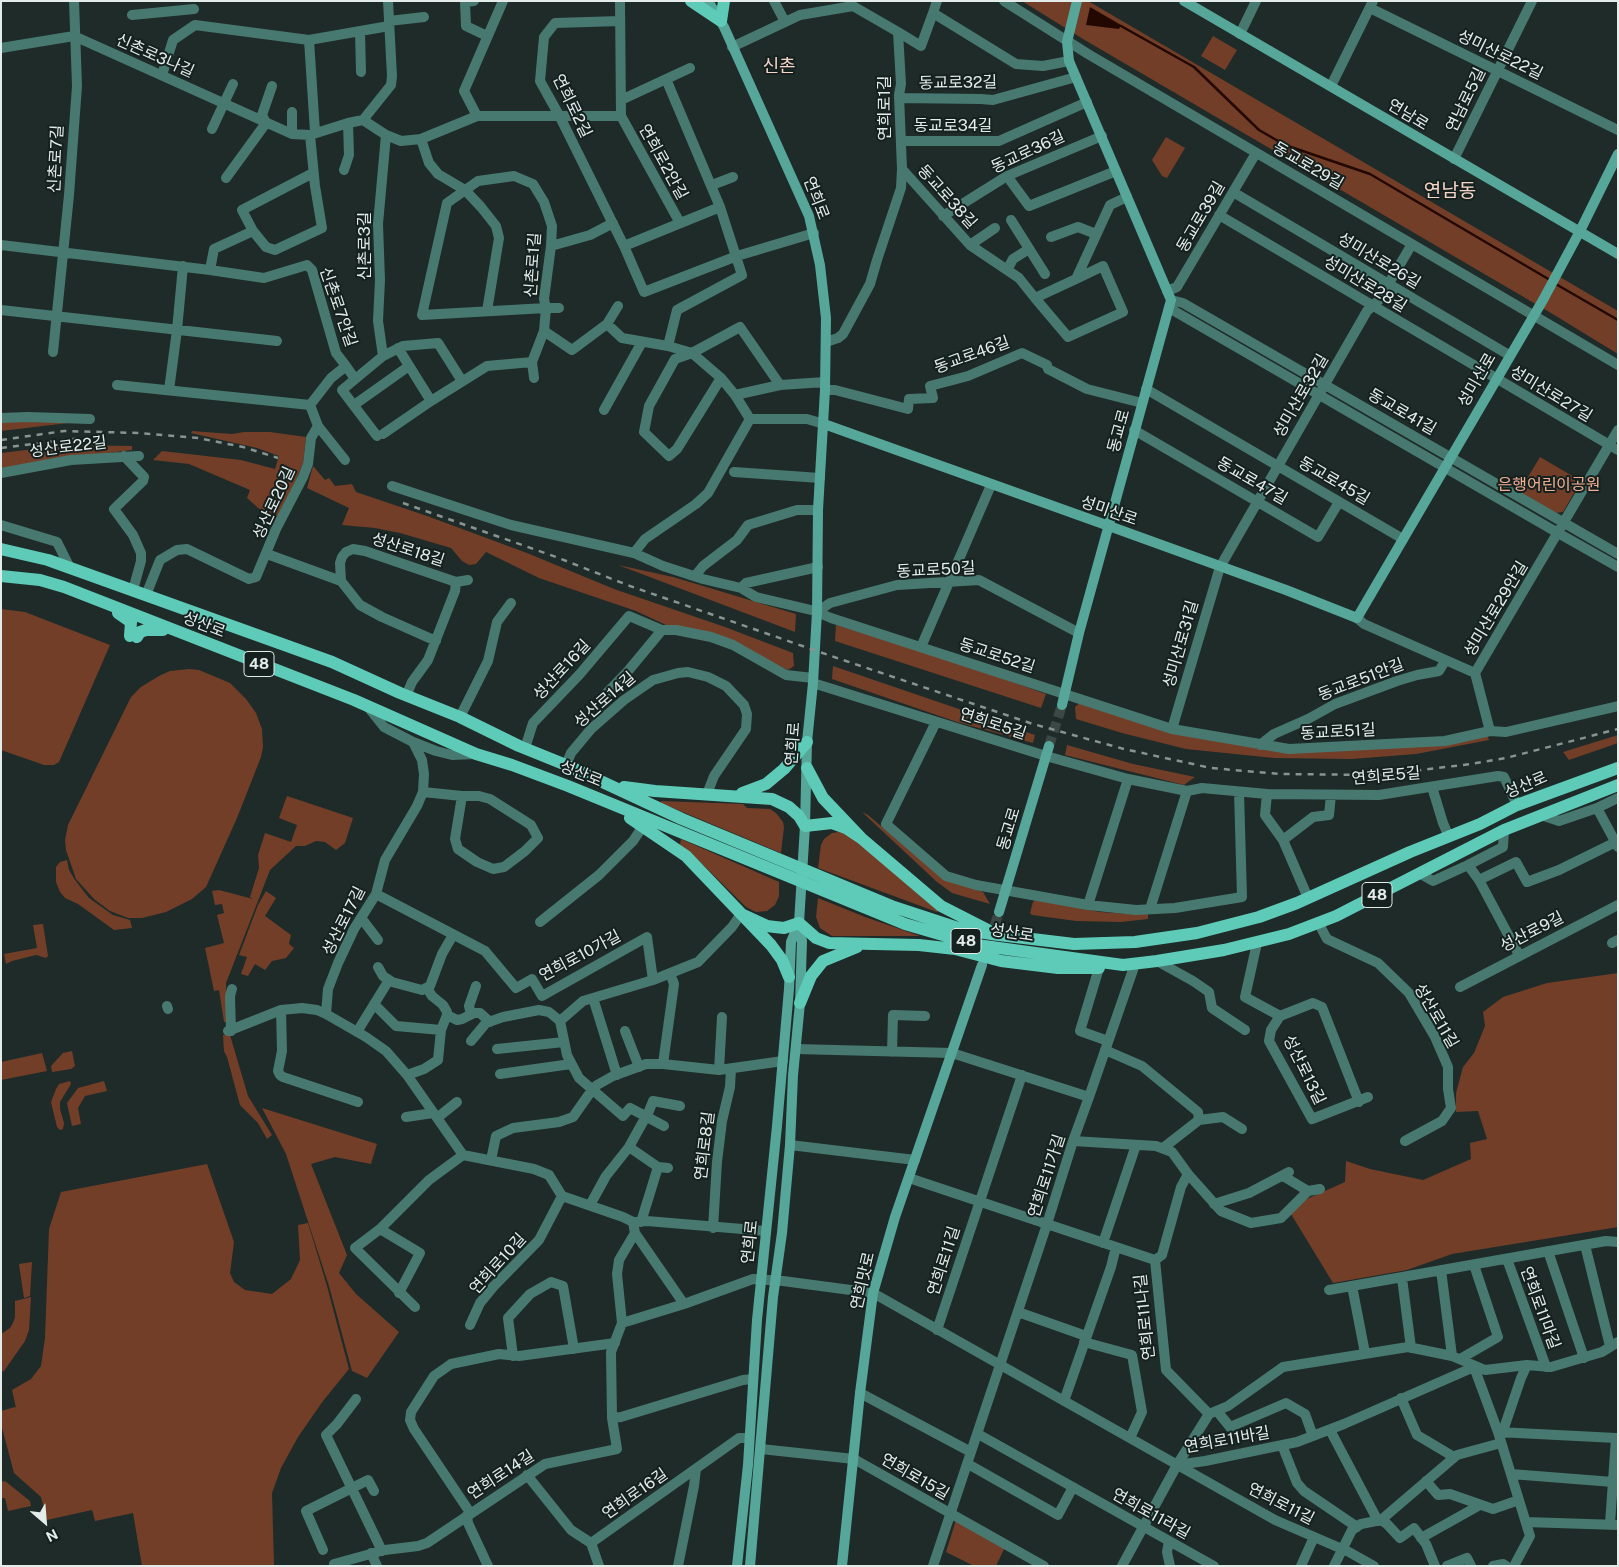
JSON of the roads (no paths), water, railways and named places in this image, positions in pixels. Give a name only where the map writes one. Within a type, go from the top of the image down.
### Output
[{"type":"main road","points":[[691,1],[721,21],[724,1]]},
{"type":"main road","name":"성산로","points":[[1,549],[48,560],[332,662],[406,696],[460,717],[682,819],[894,907],[964,930],[999,935],[1074,944],[1135,942],[1197,933],[1258,917],[1308,898],[1480,824],[1517,805],[1618,768]]},
{"type":"main road","name":"성산로","points":[[1,576],[40,580],[64,587],[368,708],[476,754],[512,764],[610,803],[905,924],[977,945],[1129,964],[1157,961],[1257,943],[1319,924],[1504,830],[1618,785]]},
{"type":"main road","points":[[92,598],[128,620],[132,625],[133,637],[152,629],[178,632]]},
{"type":"main road","points":[[730,796],[757,789],[766,784],[784,769],[808,742]]},
{"type":"main road","points":[[807,768],[823,798],[862,838],[941,906],[999,935]]},
{"type":"main road","points":[[611,786],[655,791],[758,796],[780,802],[799,816],[805,826],[832,823],[846,828],[862,838]]},
{"type":"main road","points":[[610,803],[686,856],[773,948],[782,960],[789,977]]},
{"type":"main road","points":[[741,914],[767,926],[784,928],[799,923],[816,938],[829,943],[919,945],[955,950],[1001,961],[1058,968],[1099,968],[1129,964]]},
{"type":"main road","points":[[800,1003],[811,976],[823,961],[851,948],[867,944]]},
{"type":"street","name":"신촌로7길","points":[[52,352],[70,187],[76,86],[74,1]]},
{"type":"street","points":[[388,1],[391,85],[363,120],[386,135],[401,141],[421,139],[476,116],[464,91],[503,1]]},
{"type":"street","points":[[474,1],[465,2],[466,26],[487,36]]},
{"type":"street","points":[[620,1],[620,21]]},
{"type":"street","name":"연희로","points":[[708,1],[721,21],[809,216],[824,290],[826,342],[824,424],[818,510],[818,568],[814,611],[813,680],[799,923],[802,941],[800,1003],[793,1075],[790,1145],[775,1280],[750,1566]]},
{"type":"street","points":[[774,1],[784,22]]},
{"type":"street","points":[[732,47],[814,7],[854,4],[921,46],[938,1]]},
{"type":"street","name":"동교로29길","points":[[1004,1],[1067,42],[1618,365]]},
{"type":"street","points":[[1077,1],[1067,42],[1069,61],[1169,300]]},
{"type":"street","name":"연남로","points":[[1184,1],[1618,254]]},
{"type":"street","points":[[1240,34],[1256,1]]},
{"type":"street","name":"연남로5길","points":[[1454,159],[1532,1]]},
{"type":"street","points":[[132,15],[194,5],[195,25]]},
{"type":"street","points":[[1331,86],[1371,5]]},
{"type":"street","name":"성미산로22길","points":[[1371,5],[1497,71],[1618,130]]},
{"type":"street","points":[[933,13],[1016,64],[1043,66],[1069,61]]},
{"type":"street","points":[[162,75],[173,40],[195,25],[309,40],[424,17]]},
{"type":"street","name":"연희로2안길","points":[[620,21],[620,116],[680,223]]},
{"type":"street","name":"연희로2길","points":[[620,21],[555,22],[544,37],[540,81],[613,223],[644,292],[737,256],[814,234]]},
{"type":"street","points":[[360,31],[361,72]]},
{"type":"street","name":"연희로1길","points":[[826,342],[843,334],[870,284],[900,192],[902,170],[899,98],[901,84],[898,32]]},
{"type":"street","points":[[1,48],[74,36]]},
{"type":"street","name":"신촌로3나길","points":[[74,36],[292,134],[312,133],[363,120]]},
{"type":"street","points":[[309,40],[313,173],[322,228],[275,250],[266,248],[253,231],[242,210],[313,173]]},
{"type":"street","points":[[621,100],[690,68]]},
{"type":"street","name":"동교로32길","points":[[899,98],[993,100],[1076,77]]},
{"type":"street","name":"연희로2안길","points":[[666,79],[712,185],[742,275],[678,310],[668,346]]},
{"type":"street","points":[[212,129],[233,84]]},
{"type":"street","points":[[226,178],[266,123],[262,115],[272,86]]},
{"type":"street","name":"동교로34길","points":[[901,141],[1000,141],[1087,102]]},
{"type":"street","points":[[292,112],[292,134]]},
{"type":"street","name":"연희로2안길","points":[[476,116],[620,116]]},
{"type":"street","points":[[344,170],[349,155],[348,123]]},
{"type":"street","name":"신촌로3길","points":[[383,356],[378,320],[380,280],[378,224],[386,135]]},
{"type":"street","name":"동교로36길","points":[[943,216],[1007,176],[1102,136]]},
{"type":"street","points":[[421,139],[429,164],[438,174],[465,190],[496,226],[499,238],[487,311],[559,308]]},
{"type":"street","name":"동교로39길","points":[[1169,300],[1256,153]]},
{"type":"street","name":"성미산로","points":[[1357,618],[1534,316],[1580,231],[1618,154]]},
{"type":"street","name":"동교로38길","points":[[902,170],[970,245],[1019,278],[1068,337],[1123,312],[1103,266],[1076,280]]},
{"type":"street","points":[[1007,176],[1029,206],[1116,170]]},
{"type":"street","name":"신촌로1길","points":[[487,311],[422,315],[447,203],[478,181],[514,176],[533,184],[544,202],[552,226],[552,246],[544,299],[546,308],[544,331],[532,362],[534,378]]},
{"type":"street","name":"연희로2안길","points":[[712,185],[733,177]]},
{"type":"street","name":"성미산로26길","points":[[1233,192],[1509,356]]},
{"type":"street","points":[[1035,298],[1076,280],[1110,205],[1127,197]]},
{"type":"street","name":"연희로2안길","points":[[624,246],[720,207]]},
{"type":"street","name":"성미산로28길","points":[[1219,215],[1496,378]]},
{"type":"street","points":[[1011,220],[1045,274]]},
{"type":"street","points":[[552,246],[590,235],[613,223]]},
{"type":"street","points":[[1051,237],[1078,227],[1096,234]]},
{"type":"street","name":"동교로38길","points":[[970,245],[995,228]]},
{"type":"street","points":[[210,270],[214,249],[253,231]]},
{"type":"street","name":"성미산로32길","points":[[1220,567],[1367,311],[1379,300],[1412,244]]},
{"type":"street","name":"신촌로7안길","points":[[1,245],[183,266],[264,278],[304,264],[309,266],[336,353],[355,379]]},
{"type":"street","points":[[1007,270],[1013,259],[1029,249]]},
{"type":"street","points":[[169,390],[183,266]]},
{"type":"street","name":"동교로41길","points":[[1169,300],[1183,303],[1618,554]]},
{"type":"street","name":"동교로41길","points":[[1169,300],[1319,395],[1618,567]]},
{"type":"street","name":"동교로","points":[[1063,700],[1169,300]]},
{"type":"street","points":[[544,331],[572,350],[607,324],[618,306]]},
{"type":"street","points":[[1,310],[277,342]]},
{"type":"street","points":[[607,324],[622,338],[668,346],[692,353],[721,378],[735,395],[750,419]]},
{"type":"street","points":[[721,378],[677,449],[669,456],[644,432],[649,406],[675,359],[692,353],[740,326],[780,385]]},
{"type":"street","points":[[604,410],[642,342]]},
{"type":"street","points":[[462,381],[438,343],[398,348],[383,356],[342,390],[380,435],[486,366],[532,362]]},
{"type":"street","points":[[398,348],[431,401]]},
{"type":"street","name":"동교로46길","points":[[825,386],[908,409],[909,399],[933,398],[930,386],[968,376],[1022,353],[1047,365],[1048,370],[1087,389],[1142,403]]},
{"type":"street","name":"신촌로7안길","points":[[310,405],[331,378],[346,366]]},
{"type":"street","points":[[354,405],[409,366]]},
{"type":"street","name":"성미산로27길","points":[[1496,378],[1613,447]]},
{"type":"street","points":[[117,385],[310,405],[318,426],[345,460]]},
{"type":"street","points":[[735,395],[780,385],[825,386]]},
{"type":"street","name":"동교로45길","points":[[1146,389],[1402,539]]},
{"type":"street","name":"성산로22길","points":[[1,418],[90,419]]},
{"type":"street","points":[[750,419],[808,419],[824,424]]},
{"type":"street","points":[[634,553],[645,539],[690,509],[708,493],[750,419]]},
{"type":"street","name":"성미산로","points":[[824,424],[1357,618],[1364,624],[1475,673]]},
{"type":"street","name":"성산로20길","points":[[146,595],[160,560],[177,550],[186,549],[195,552],[252,579],[256,577],[276,529],[299,488],[308,464],[311,438],[318,426]]},
{"type":"street","name":"동교로47길","points":[[1134,430],[1318,537],[1339,502]]},
{"type":"street","name":"성미산로29안길","points":[[1490,731],[1475,673],[1564,523],[1613,447],[1618,430]]},
{"type":"street","points":[[124,456],[144,478],[114,509],[133,535],[141,553],[141,561],[133,590]]},
{"type":"street","name":"성산로22길","points":[[1,474],[71,460],[139,456]]},
{"type":"street","points":[[734,472],[820,478]]},
{"type":"street","points":[[921,647],[991,485]]},
{"type":"street","points":[[392,486],[511,526],[634,553],[663,566],[703,579],[741,588],[756,596],[814,611]]},
{"type":"street","points":[[695,576],[703,566],[737,540],[748,525],[797,510],[818,510]]},
{"type":"street","points":[[1,525],[57,542],[70,568]]},
{"type":"street","name":"성산로18길","points":[[341,581],[340,563],[342,556],[353,549],[365,551],[456,582],[468,580]]},
{"type":"street","name":"성산로20길","points":[[267,554],[341,581]]},
{"type":"street","name":"성미산로31길","points":[[1172,729],[1220,567]]},
{"type":"street","points":[[741,588],[746,583],[818,568]]},
{"type":"street","name":"동교로50길","points":[[814,611],[830,603],[897,585],[979,580],[1079,634]]},
{"type":"street","points":[[341,581],[360,605],[436,641]]},
{"type":"street","name":"성산로18길","points":[[406,696],[412,682],[428,660],[456,582]]},
{"type":"street","points":[[460,717],[488,661],[497,622],[512,603]]},
{"type":"street","name":"동교로52길","points":[[814,611],[921,647],[1063,700]]},
{"type":"street","name":"연희로5길","points":[[629,616],[662,630],[676,630],[711,637],[732,645],[786,675],[813,680],[936,722],[1048,751],[1128,779],[1187,791],[1202,788],[1267,794],[1379,795],[1498,776],[1504,777],[1517,805]]},
{"type":"street","name":"성산로16길","points":[[524,748],[533,723],[579,675],[629,616]]},
{"type":"street","points":[[602,698],[628,671],[662,630]]},
{"type":"street","name":"동교로51안길","points":[[1260,745],[1274,734],[1308,719],[1335,704],[1416,675],[1439,671],[1445,661]]},
{"type":"street","name":"성산로14길","points":[[566,765],[571,753],[592,728],[624,700],[653,680],[688,672],[708,677],[726,686],[744,705],[747,714],[746,729],[714,776],[707,794]]},
{"type":"street","name":"동교로51길","points":[[1063,700],[1172,729],[1288,749],[1445,741],[1490,731],[1506,732],[1618,706]]},
{"type":"street","points":[[368,708],[384,727],[413,742],[452,755],[476,754]]},
{"type":"street","name":"연희로5길","points":[[936,722],[886,824],[946,876],[1006,892]]},
{"type":"street","name":"성산로17길","points":[[326,1014],[328,989],[350,937],[376,894],[385,860],[417,806],[422,792],[424,774],[422,760],[413,742]]},
{"type":"street","name":"동교로","points":[[999,912],[1048,751]]},
{"type":"street","points":[[1088,905],[1128,779]]},
{"type":"street","points":[[1432,787],[1442,822],[1449,837]]},
{"type":"street","points":[[1150,909],[1187,791]]},
{"type":"street","points":[[422,792],[479,796],[490,799],[531,825],[538,838],[504,867],[493,869],[477,862],[458,848],[455,840],[462,796]]},
{"type":"street","points":[[1006,892],[1088,905],[1136,910],[1201,905],[1242,897],[1239,792]]},
{"type":"street","points":[[1267,794],[1265,815],[1283,840],[1308,898]]},
{"type":"street","points":[[1283,840],[1312,816],[1329,815],[1331,795]]},
{"type":"street","name":"성산로","points":[[1541,815],[1559,821],[1597,808],[1618,798]]},
{"type":"street","points":[[1479,880],[1516,862],[1527,882],[1559,870],[1617,843],[1597,808]]},
{"type":"street","points":[[540,922],[599,875],[633,841],[643,826]]},
{"type":"street","points":[[1418,873],[1433,881],[1468,865],[1503,847],[1504,830]]},
{"type":"street","points":[[1468,865],[1479,880],[1519,955]]},
{"type":"street","name":"연희로10가길","points":[[376,894],[485,951],[516,988],[532,979],[542,996],[647,938],[653,980]]},
{"type":"street","name":"성산로9길","points":[[1460,987],[1618,905]]},
{"type":"street","points":[[560,1021],[582,1001],[653,980],[698,962],[732,927],[741,914]]},
{"type":"street","points":[[362,918],[378,940]]},
{"type":"street","name":"연희로","points":[[737,1566],[761,1279],[783,1061],[791,942],[799,923]]},
{"type":"street","name":"성산로11길","points":[[1319,924],[1327,939],[1378,963],[1409,993],[1434,1037],[1448,1067],[1448,1089],[1452,1108],[1442,1121],[1405,1141]]},
{"type":"street","points":[[379,969],[383,976],[389,980],[422,990],[427,988],[430,986],[442,954],[453,935]]},
{"type":"street","name":"성산로13길","points":[[1257,943],[1245,997],[1280,1016],[1313,1003],[1322,1007],[1363,1099],[1312,1119],[1270,1041],[1271,1030],[1280,1016]]},
{"type":"street","points":[[1157,961],[1209,992],[1212,1008],[1241,1027]]},
{"type":"street","name":"연희로11가길","points":[[1001,1364],[1073,1141],[1107,1046],[1129,964]]},
{"type":"street","name":"연희맛로","points":[[842,1566],[872,1293],[888,1240],[982,965]]},
{"type":"street","points":[[1099,968],[1080,1031],[1142,1066],[1198,1112],[1199,1120]]},
{"type":"street","points":[[662,1064],[674,984],[670,973]]},
{"type":"street","points":[[357,1032],[389,980]]},
{"type":"street","points":[[471,1014],[469,1006],[476,986]]},
{"type":"street","points":[[407,1075],[424,1069],[438,1060],[441,1030],[448,1016],[443,1005],[432,996],[427,988]]},
{"type":"street","points":[[232,989],[230,996],[230,1031],[281,1010],[317,1010],[357,1032],[386,1051],[407,1075],[463,1155],[549,1175],[562,1196],[623,1217],[636,1226],[684,1304]]},
{"type":"street","points":[[593,998],[617,1075]]},
{"type":"street","points":[[374,1004],[396,1026],[441,1030]]},
{"type":"street","points":[[281,1010],[282,1051],[278,1071],[280,1075],[358,1102]]},
{"type":"street","points":[[471,1042],[486,1023],[503,1017],[539,1010],[549,1012],[560,1021],[571,1064],[579,1078],[623,1116],[630,1108],[664,1126]]},
{"type":"street","points":[[448,1016],[457,1020],[471,1014],[480,1013],[490,1022]]},
{"type":"street","points":[[892,1052],[889,1015],[925,1016]]},
{"type":"street","points":[[719,1070],[722,1017]]},
{"type":"street","points":[[625,1031],[639,1067]]},
{"type":"street","points":[[497,1050],[564,1042]]},
{"type":"street","points":[[796,1049],[952,1052],[1090,1097]]},
{"type":"street","points":[[491,1160],[496,1136],[513,1128],[559,1122],[573,1117],[597,1085],[646,1064],[719,1070],[783,1061]]},
{"type":"street","points":[[500,1074],[571,1064]]},
{"type":"street","name":"연희로8길","points":[[713,1228],[718,1154],[722,1121],[730,1087],[731,1069]]},
{"type":"street","points":[[979,1202],[1022,1075]]},
{"type":"street","points":[[590,1205],[606,1176],[628,1147],[653,1101],[680,1106]]},
{"type":"street","points":[[406,1117],[435,1115],[457,1102]]},
{"type":"street","points":[[1163,1148],[1199,1120],[1223,1117],[1242,1129]]},
{"type":"street","points":[[1073,1141],[1156,1146],[1172,1152],[1188,1174],[1221,1211],[1251,1223],[1281,1218],[1308,1191],[1320,1189]]},
{"type":"street","points":[[790,1145],[915,1160]]},
{"type":"street","points":[[1103,1243],[1136,1145]]},
{"type":"street","points":[[628,1147],[663,1167],[619,1260],[617,1274],[622,1323],[611,1352],[610,1361],[612,1418],[753,1378]]},
{"type":"street","points":[[415,1307],[356,1248],[380,1229],[428,1180],[463,1155]]},
{"type":"street","name":"연희로11나길","points":[[1155,1260],[1162,1255],[1181,1187],[1188,1174]]},
{"type":"street","points":[[1214,1204],[1249,1193],[1286,1174],[1308,1191]]},
{"type":"street","points":[[909,1178],[1047,1224]]},
{"type":"street","name":"연희로10길","points":[[470,1325],[480,1303],[539,1240],[562,1196]]},
{"type":"street","name":"연희로11길","points":[[937,1330],[979,1202]]},
{"type":"street","name":"연희로11나길","points":[[1047,1224],[1155,1260]]},
{"type":"street","points":[[636,1226],[766,1231]]},
{"type":"street","points":[[380,1229],[420,1253],[399,1293]]},
{"type":"street","name":"연희로11마길","points":[[1329,1290],[1606,1241],[1618,1242]]},
{"type":"street","name":"연희로11마길","points":[[1177,1465],[1213,1412],[1228,1406],[1283,1367],[1365,1353],[1411,1348],[1456,1358],[1485,1370],[1527,1365],[1550,1367],[1602,1352],[1614,1344],[1584,1245]]},
{"type":"street","points":[[1064,1401],[1116,1247]]},
{"type":"street","name":"연희로11마길","points":[[1548,1251],[1584,1358]]},
{"type":"street","name":"연희로11마길","points":[[1507,1259],[1546,1367]]},
{"type":"street","name":"연희로11나길","points":[[1155,1260],[1166,1370],[1213,1412]]},
{"type":"street","points":[[1441,1270],[1456,1358],[1498,1337],[1474,1265]]},
{"type":"street","points":[[1402,1278],[1411,1348]]},
{"type":"street","name":"연희로11길","points":[[622,1323],[684,1304],[753,1279],[775,1280],[872,1293],[1275,1520],[1343,1549],[1374,1566]]},
{"type":"street","points":[[513,1356],[508,1318],[530,1294],[551,1282],[563,1286],[574,1349]]},
{"type":"street","points":[[1352,1286],[1365,1353]]},
{"type":"street","points":[[1018,1312],[1132,1356],[1142,1412],[1130,1438]]},
{"type":"street","points":[[488,1566],[468,1523],[467,1512],[414,1429],[410,1420],[410,1412],[434,1376],[451,1364],[499,1354],[519,1356],[615,1343]]},
{"type":"street","points":[[933,1566],[1001,1364]]},
{"type":"street","name":"연희로11마길","points":[[1500,1432],[1527,1365]]},
{"type":"street","points":[[1474,1367],[1500,1432],[1501,1443],[1530,1536],[1514,1566]]},
{"type":"street","name":"연희로11바길","points":[[1177,1465],[1297,1442],[1330,1430],[1474,1367]]},
{"type":"street","points":[[860,1393],[971,1452]]},
{"type":"street","points":[[1401,1398],[1417,1435],[1454,1457]]},
{"type":"street","points":[[356,1399],[326,1435],[352,1488],[376,1552],[377,1566]]},
{"type":"street","points":[[1213,1412],[1230,1428],[1286,1403],[1305,1414],[1313,1436]]},
{"type":"street","name":"연희로14길","points":[[334,1564],[376,1552],[427,1543],[467,1512],[545,1464],[617,1449],[612,1418]]},
{"type":"street","points":[[1330,1430],[1379,1521]]},
{"type":"street","points":[[1500,1432],[1616,1438],[1613,1482],[1614,1525],[1526,1522]]},
{"type":"street","name":"연희로11라길","points":[[978,1434],[1214,1566]]},
{"type":"street","name":"연희로16길","points":[[591,1543],[739,1438],[749,1438]]},
{"type":"street","points":[[1379,1521],[1457,1455],[1501,1443]]},
{"type":"street","name":"연희로11바길","points":[[1282,1445],[1297,1484],[1304,1491],[1357,1527]]},
{"type":"street","name":"연희로15길","points":[[761,1449],[854,1459],[1044,1566]]},
{"type":"street","points":[[968,1464],[1058,1515],[1073,1487]]},
{"type":"street","points":[[1122,1566],[1177,1465]]},
{"type":"street","name":"연희로16길","points":[[678,1566],[696,1470]]},
{"type":"street","points":[[1511,1474],[1613,1482]]},
{"type":"street","points":[[527,1475],[571,1530],[591,1543],[599,1566]]},
{"type":"street","points":[[323,1550],[306,1511],[368,1480],[374,1491]]},
{"type":"street","points":[[1426,1480],[1438,1495],[1450,1494],[1493,1509],[1519,1500]]},
{"type":"street","points":[[1421,1538],[1480,1505]]},
{"type":"street","points":[[1334,1566],[1352,1530],[1361,1524],[1379,1521],[1387,1524],[1400,1538],[1414,1528],[1426,1544],[1435,1566]]},
{"type":"street","points":[[1301,1566],[1314,1537]]},
{"type":"street","points":[[1169,1541],[1167,1552],[1170,1566]]},
{"type":"street","points":[[1447,1566],[1467,1558],[1471,1566]]},
{"type":"street","points":[[1493,1566],[1503,1564],[1506,1566]]},
{"type":"waterway","points":[[1121,26],[1194,67],[1259,130],[1285,145],[1370,174],[1550,280]]},
{"type":"waterway","points":[[1554,283],[1618,320]]},
{"type":"tunnel","points":[[1049,746],[1062,705]]},
{"type":"tunnel","points":[[990,940],[999,912]]},
{"type":"railway","points":[[1,440],[64,431],[139,433],[198,438],[243,447],[278,458]]},
{"type":"railway","points":[[1,448],[71,439],[103,439]]},
{"type":"railway","points":[[403,503],[556,557],[630,586],[1033,724],[1124,749],[1211,768],[1280,774],[1379,775],[1506,758],[1618,729]]},
{"type":"district","name":"신촌","points":[[779,66]]},
{"type":"district","name":"연남동","points":[[1450,191]]},
{"type":"park label","name":"은행어린이공원","points":[[1549,485]]}]
